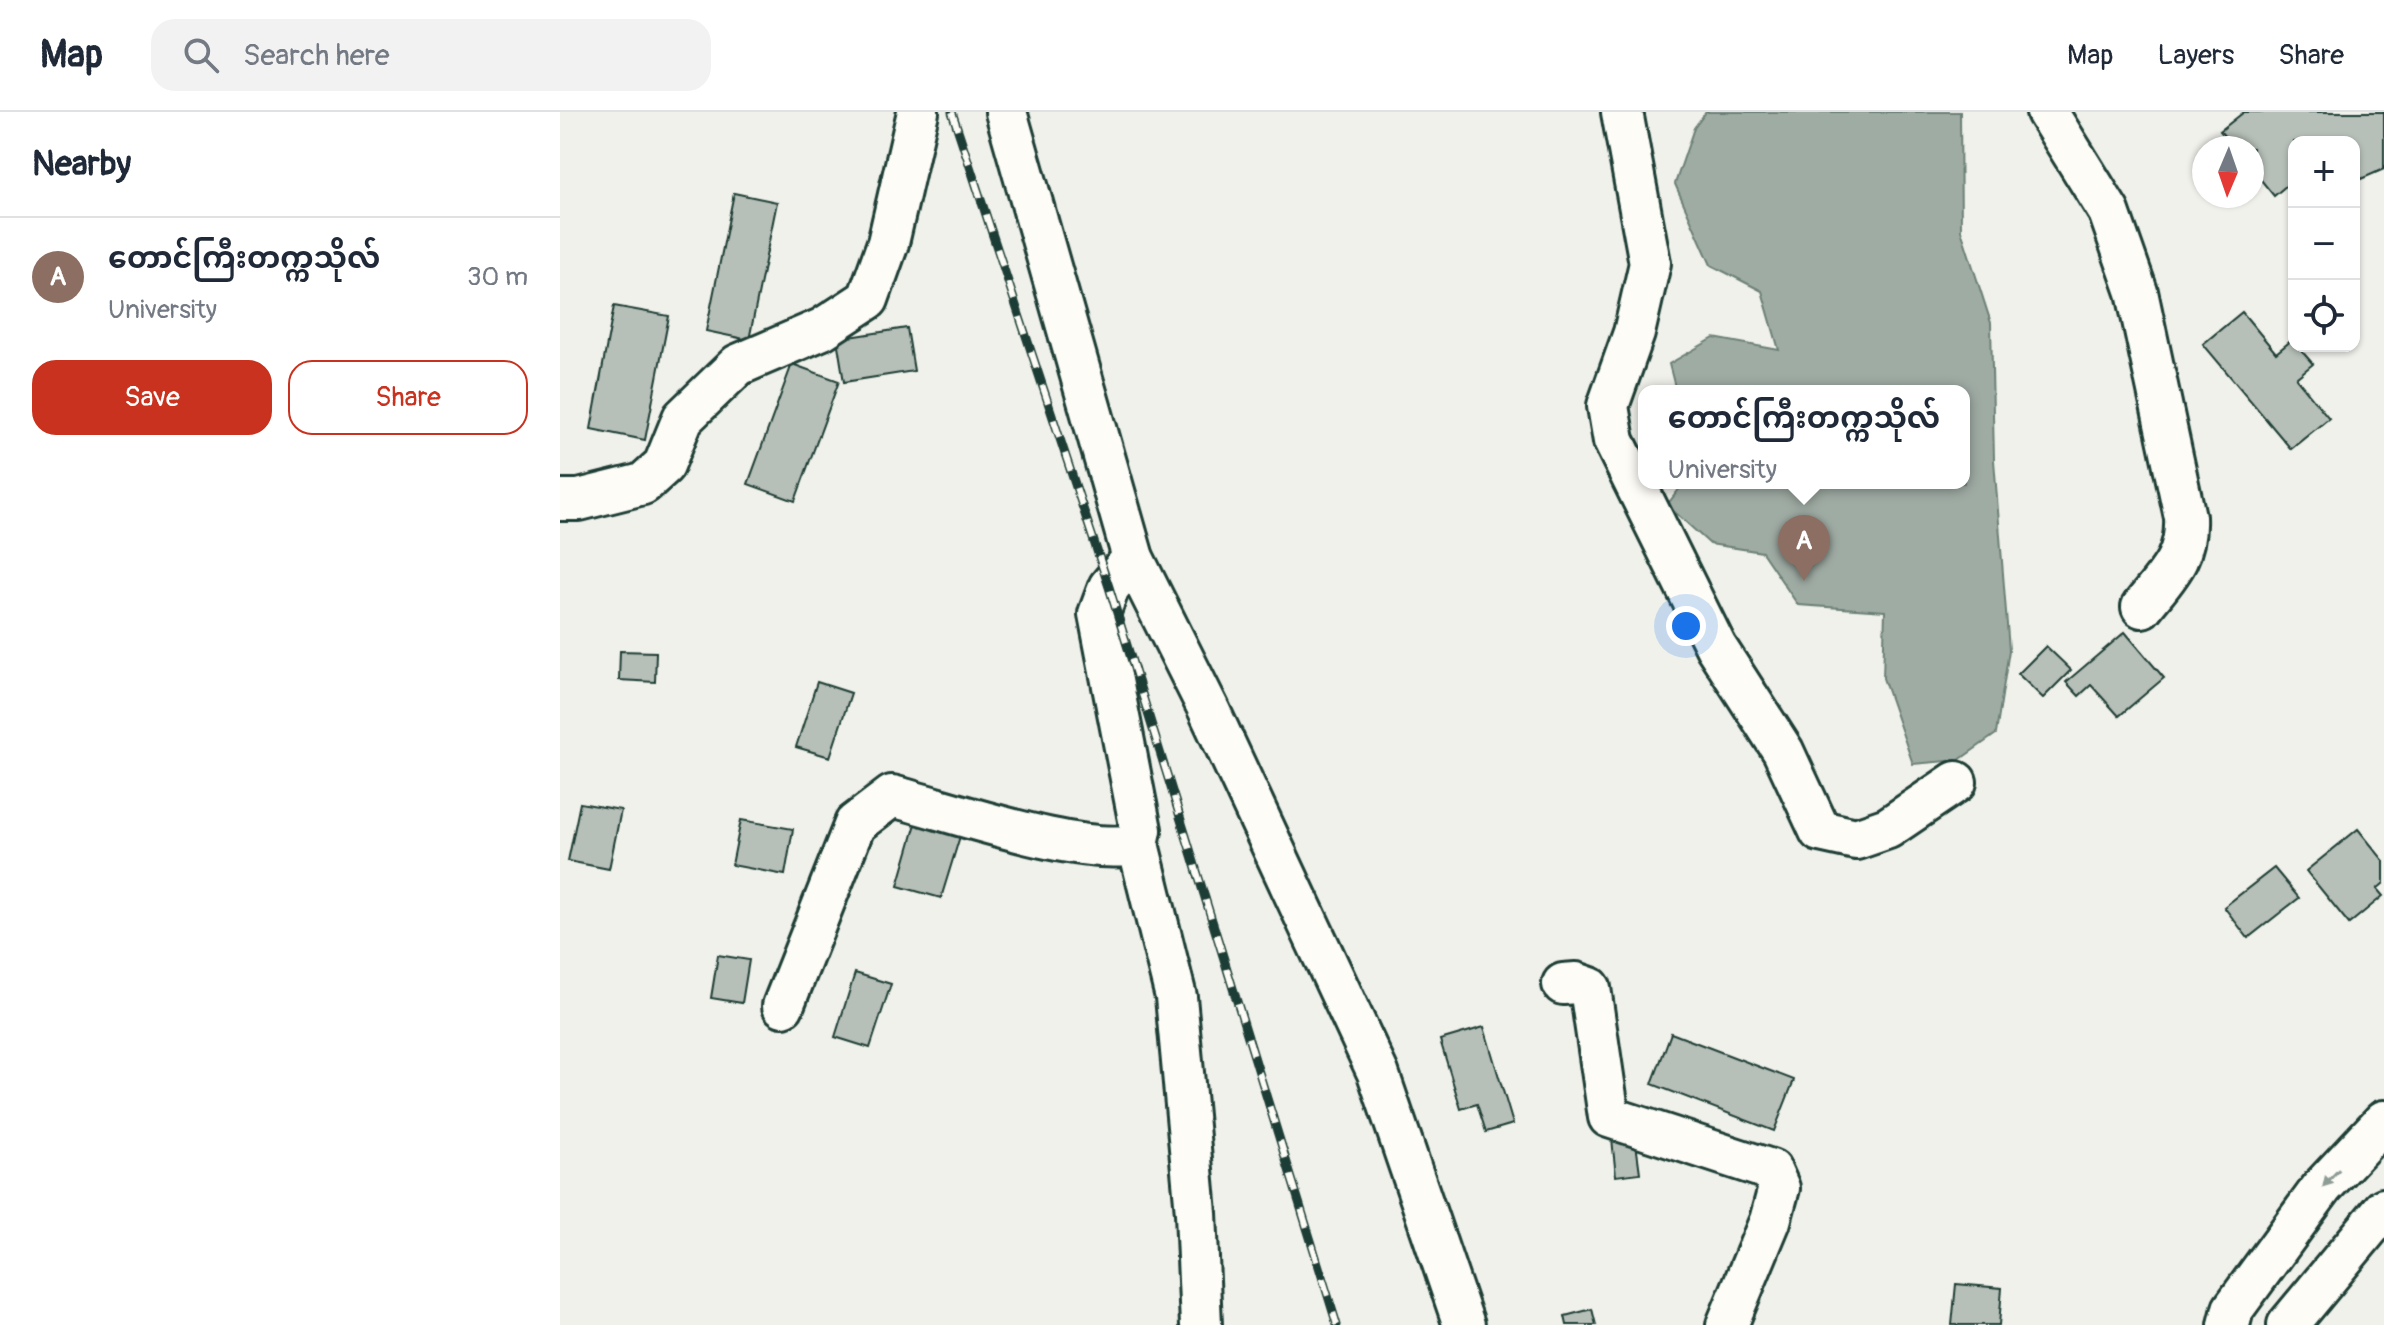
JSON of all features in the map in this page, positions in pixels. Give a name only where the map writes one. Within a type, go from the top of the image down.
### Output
[{"type":"street","points":[[560,500],[579,500],[643,484],[664,465],[683,418],[738,365],[822,329],[868,299],[888,243],[918,112]]},
{"type":"street","points":[[1006,112],[1133,558],[1208,708],[1378,1073],[1464,1325]]},
{"type":"street","points":[[1622,112],[1650,263],[1634,333],[1608,406],[1614,441],[1709,633],[1783,751],[1820,831],[1856,839],[1888,828],[1956,782]]},
{"type":"street","points":[[2047,112],[2109,212],[2137,292],[2185,517],[2186,542],[2173,567],[2142,607]]},
{"type":"street","points":[[1133,558],[1109,587],[1099,614],[1141,830],[1138,844],[1176,997],[1196,1213],[1201,1325]]},
{"type":"street","points":[[783,1006],[855,824],[892,796],[1080,845],[1119,849],[1138,844]]},
{"type":"street","points":[[1563,984],[1590,988],[1609,1117],[1771,1170],[1779,1188],[1770,1221],[1727,1325]]},
{"type":"street","points":[[2229,1325],[2233,1309],[2323,1186],[2384,1121]]},
{"type":"street","points":[[2288,1325],[2384,1209]]},
{"type":"shaded area","points":[[1706,112],[1960,112],[1961,230],[1991,323],[1994,460],[2009,650],[1996,734],[1959,760],[1913,764],[1883,678],[1885,611],[1798,605],[1762,552],[1710,544],[1667,505],[1679,489],[1970,489],[1970,385],[1674,385],[1669,364],[1714,338],[1779,350],[1762,291],[1711,265],[1675,184],[1694,128]]},
{"type":"building","points":[[2244,112],[2384,112],[2384,169],[2360,179],[2360,136],[2288,136],[2288,184],[2274,196],[2264,184],[2264,136],[2224,136],[2220,131]]},
{"type":"building","points":[[734,193],[777,202],[749,340],[706,331]]},
{"type":"building","points":[[614,306],[669,316],[645,440],[591,429]]},
{"type":"building","points":[[2242,312],[2276,353],[2288,343],[2288,352],[2302,352],[2313,364],[2296,378],[2329,418],[2291,449],[2203,344]]},
{"type":"building","points":[[907,328],[914,371],[844,382],[837,339]]},
{"type":"building","points":[[792,364],[839,381],[795,501],[748,484]]},
{"type":"building","points":[[2125,632],[2164,678],[2119,716],[2091,685],[2079,696],[2066,682]]},
{"type":"building","points":[[2046,646],[2071,670],[2043,698],[2018,674]]},
{"type":"building","points":[[620,651],[656,652],[655,682],[619,680]]},
{"type":"building","points":[[817,682],[851,693],[830,757],[796,747]]},
{"type":"building","points":[[580,803],[621,810],[609,869],[568,861]]},
{"type":"building","points":[[741,820],[793,829],[785,875],[732,865]]},
{"type":"building","points":[[917,820],[961,833],[941,898],[898,886]]},
{"type":"building","points":[[2358,829],[2384,861],[2384,883],[2377,889],[2383,896],[2349,924],[2306,871]]},
{"type":"building","points":[[2274,868],[2299,898],[2248,938],[2224,907]]},
{"type":"building","points":[[718,955],[749,960],[742,1003],[711,998]]},
{"type":"building","points":[[855,973],[891,984],[870,1048],[835,1037]]},
{"type":"building","points":[[1484,1027],[1513,1124],[1486,1132],[1477,1104],[1461,1109],[1440,1040]]},
{"type":"building","points":[[1671,1033],[1794,1080],[1774,1131],[1652,1084]]},
{"type":"building","points":[[1635,1136],[1640,1173],[1616,1176],[1612,1139]]},
{"type":"building","points":[[1956,1284],[2002,1288],[1999,1325],[1952,1325]]},
{"type":"building","points":[[1592,1309],[1596,1325],[1567,1325],[1565,1316]]},
{"type":"railway","points":[[952,112],[1109,587],[1337,1325]]},
{"type":"place","name":"တောင်ကြီးတက္ကသိုလ်","points":[[1804,581]]}]
